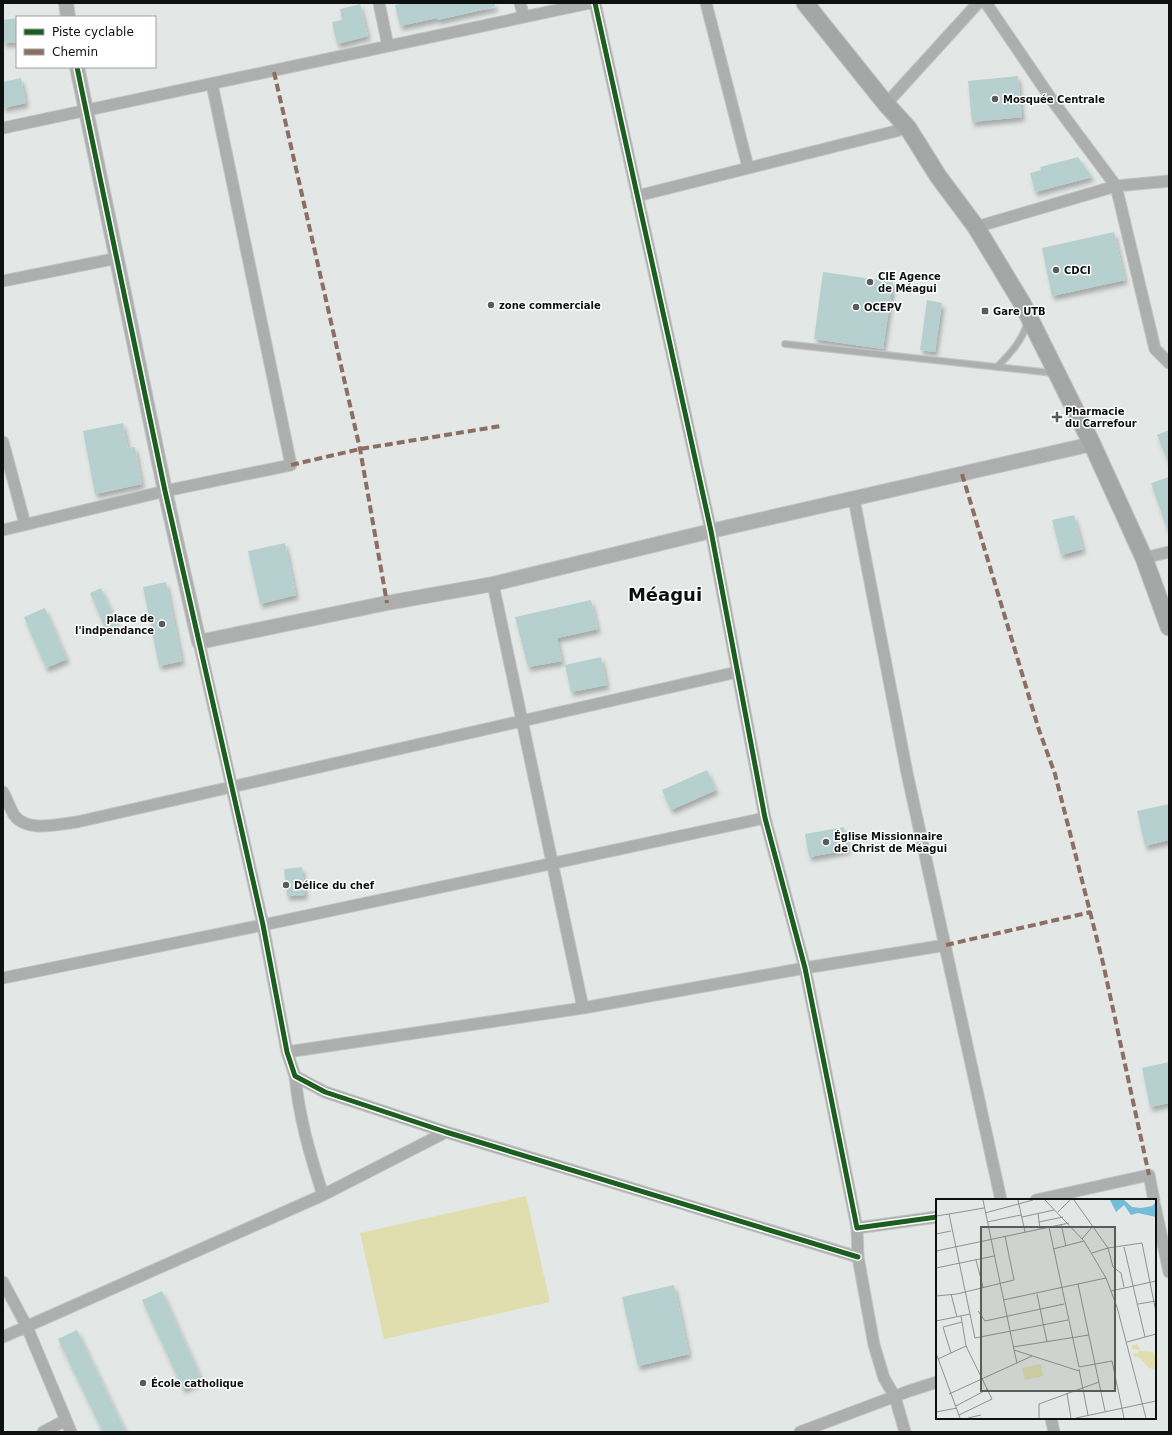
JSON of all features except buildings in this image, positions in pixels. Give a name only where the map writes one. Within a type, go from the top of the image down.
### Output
[{"type":"main road","points":[[805,3],[886,104],[908,128],[938,176],[976,227],[1028,316],[1092,444],[1144,558],[1169,627]]},
{"type":"street","points":[[66,3],[68,16]]},
{"type":"street","points":[[379,3],[388,46]]},
{"type":"street","points":[[520,3],[524,17]]},
{"type":"street","points":[[3,128],[590,3]]},
{"type":"street","points":[[595,3],[711,531],[765,818],[805,968],[857,1228],[858,1257],[874,1345],[884,1378],[895,1397],[905,1432]]},
{"type":"street","points":[[706,3],[748,167]]},
{"type":"street","points":[[886,104],[978,3]]},
{"type":"street","points":[[986,3],[1052,100],[1116,186],[1155,349],[1169,363]]},
{"type":"street","points":[[77,68],[118,258],[165,491],[263,925],[287,1052],[295,1076],[298,1106],[306,1140],[323,1195]]},
{"type":"street","points":[[3,530],[165,491],[291,465],[212,84]]},
{"type":"street","points":[[637,196],[908,128]]},
{"type":"street","points":[[976,227],[1116,186],[1169,181]]},
{"type":"street","points":[[3,281],[118,258]]},
{"type":"street","points":[[3,442],[25,524]]},
{"type":"street","points":[[199,642],[387,603],[492,584],[711,531],[854,500],[1092,444]]},
{"type":"street","points":[[854,500],[907,773],[1001,1199]]},
{"type":"street","points":[[1144,558],[1169,552]]},
{"type":"street","points":[[492,584],[584,1008]]},
{"type":"street","points":[[3,792],[14,815],[20,821],[41,826],[77,822],[737,672]]},
{"type":"street","points":[[3,978],[263,925],[765,818]]},
{"type":"street","points":[[287,1052],[584,1008],[805,968],[946,945]]},
{"type":"street","points":[[295,1076],[325,1092],[446,1132],[858,1257]]},
{"type":"street","points":[[3,1337],[323,1195],[446,1132]]},
{"type":"street","points":[[1041,1199],[1149,1175],[1154,1199]]},
{"type":"street","points":[[1156,1211],[1169,1272]]},
{"type":"street","points":[[857,1228],[936,1217]]},
{"type":"street","points":[[3,1282],[27,1327],[71,1432]]},
{"type":"street","points":[[800,1432],[908,1391],[936,1382]]},
{"type":"street","points":[[1051,1419],[1054,1432]]},
{"type":"street","points":[[43,1432],[66,1420]]},
{"type":"lane","points":[[997,367],[1009,355],[1025,331],[1028,316]]},
{"type":"lane","points":[[785,344],[1057,373]]},
{"type":"shaded area","points":[[526,1196],[550,1302],[384,1339],[360,1233]]},
{"type":"marked path","points":[[274,72],[360,449],[387,603]]},
{"type":"marked path","points":[[291,465],[360,449],[501,426]]},
{"type":"marked path","points":[[962,474],[1039,730],[1055,774],[1103,963],[1149,1175]]},
{"type":"marked path","points":[[946,945],[1091,912]]},
{"type":"cycle path","points":[[595,3],[711,531],[765,818],[805,968],[857,1228],[936,1217]]},
{"type":"cycle path","points":[[77,68],[165,491],[263,925],[287,1052],[295,1076],[325,1092],[446,1132],[858,1257]]},
{"type":"place","name":"Mosquée Centrale","points":[[995,99]]},
{"type":"place","name":"CDCI","points":[[1056,270]]},
{"type":"place","name":"CIE Agence de Méagui","points":[[870,282]]},
{"type":"place","name":"zone commerciale","points":[[491,305]]},
{"type":"place","name":"OCEPV","points":[[856,307]]},
{"type":"place","name":"Gare UTB","points":[[985,311]]},
{"type":"place","name":"Pharmacie du Carrefour","points":[[1057,417]]},
{"type":"place","name":"place de l'indpendance","points":[[162,624]]},
{"type":"place","name":"Église Missionnaire de Christ de Méagui","points":[[826,842]]},
{"type":"place","name":"Délice du chef","points":[[286,885]]},
{"type":"place","name":"École catholique","points":[[143,1383]]},
{"type":"district","name":"Méagui","points":[[665,595]]}]
